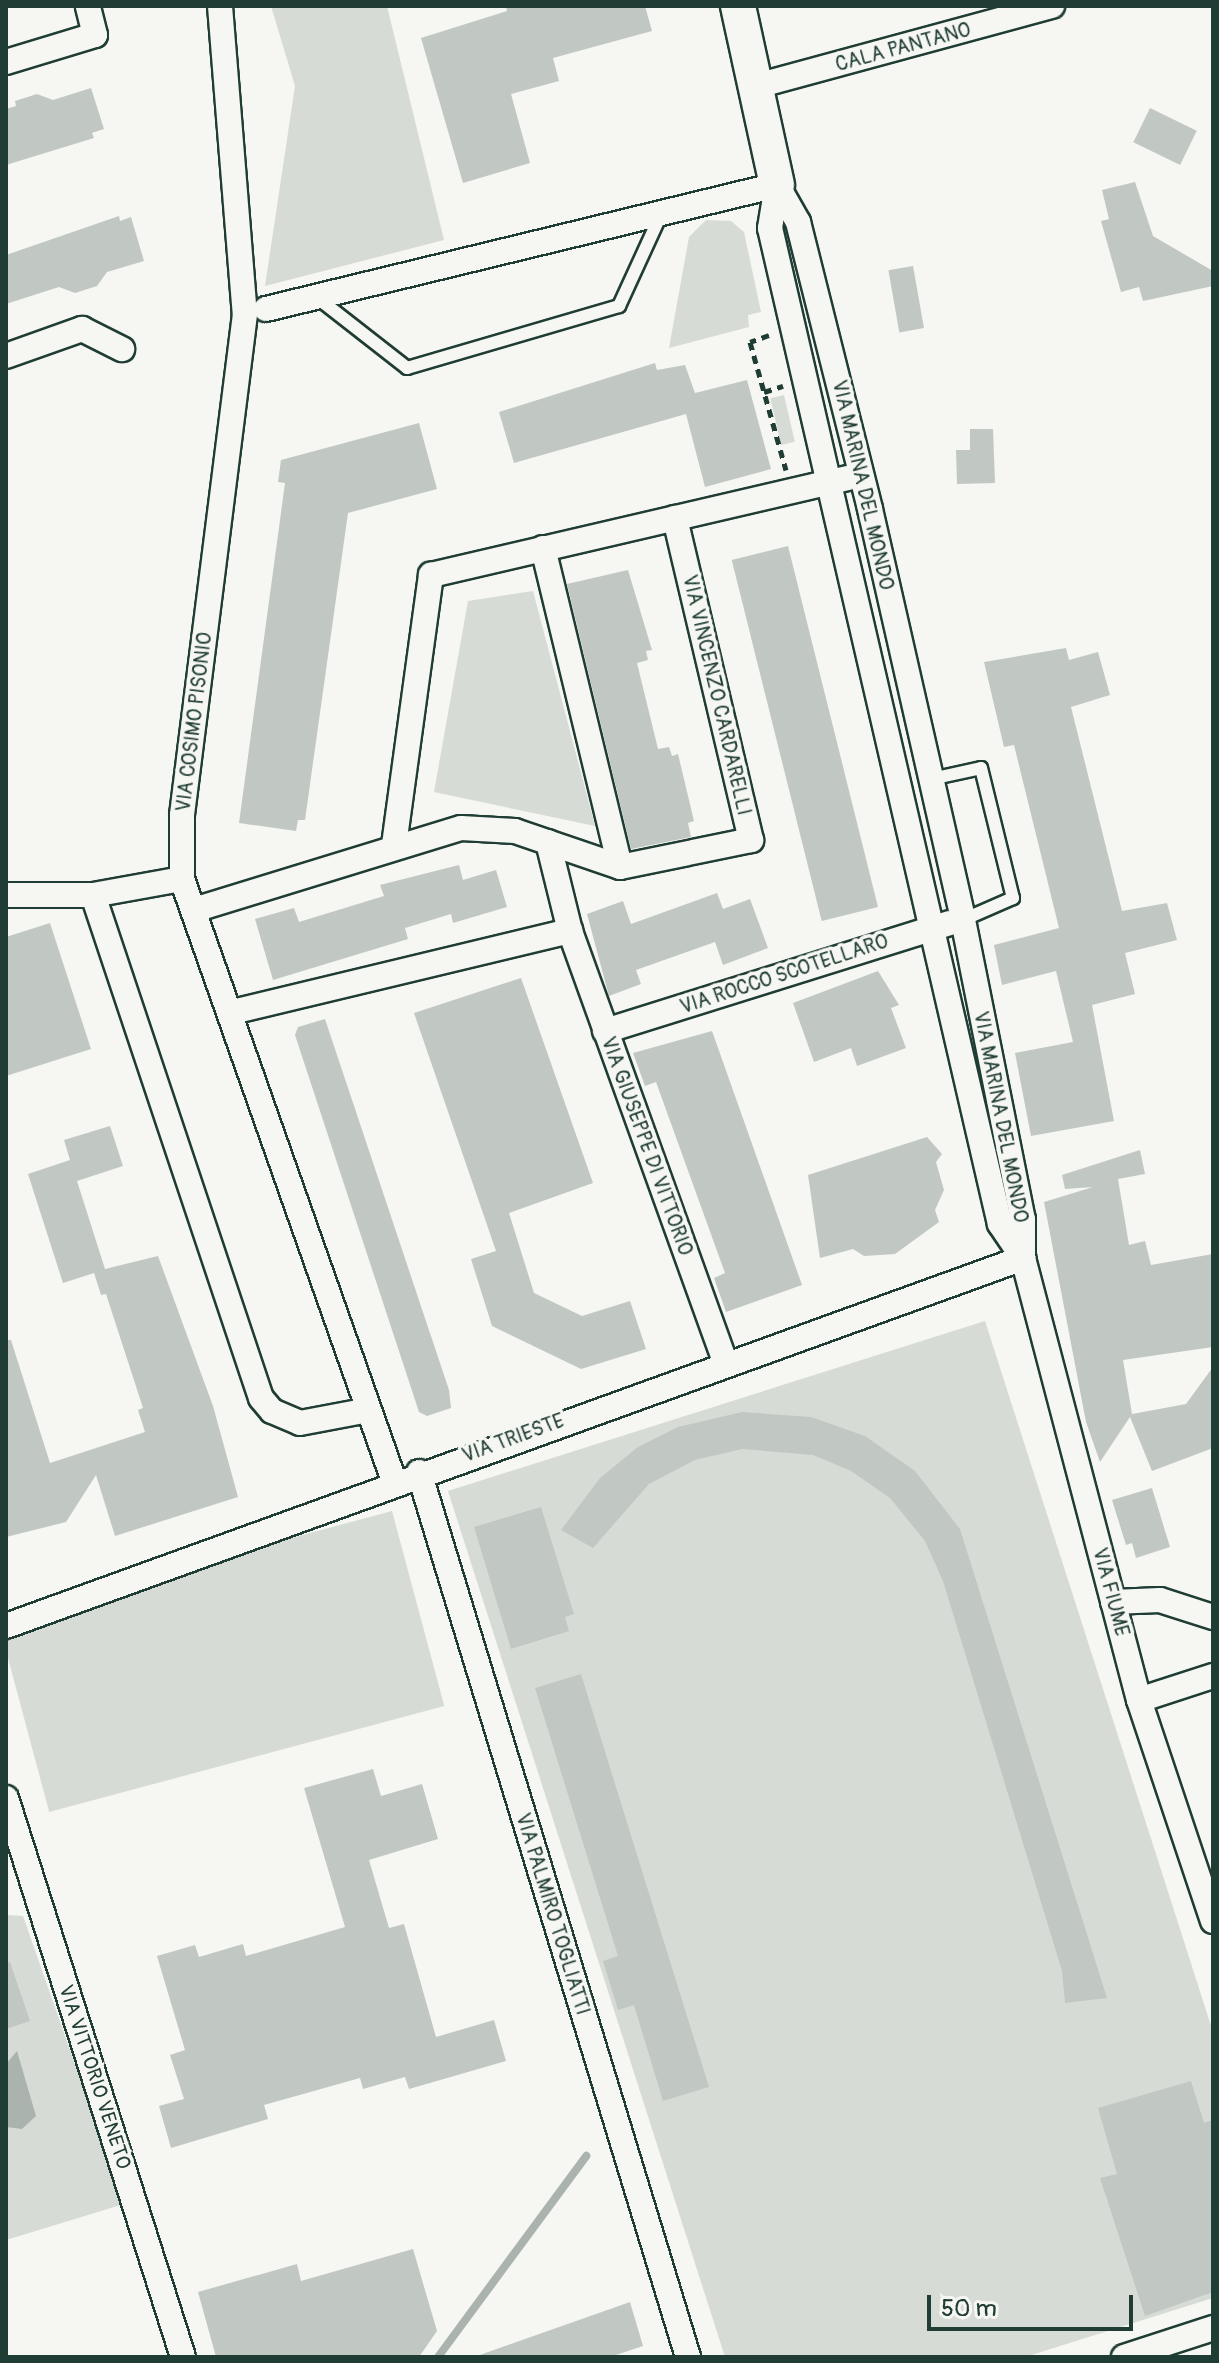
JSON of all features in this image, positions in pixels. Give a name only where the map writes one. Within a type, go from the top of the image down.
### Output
[{"type":"street","points":[[6,62],[95,35],[88,6]]},
{"type":"street","name":"VIA COSIMO PISONIO","points":[[220,6],[245,314],[182,815],[182,879],[232,1012],[394,1481]]},
{"type":"street","name":"VIA MARINA DEL MONDO","points":[[738,6],[753,87],[777,185],[798,222],[862,474],[963,920],[1023,1219],[1023,1258]]},
{"type":"street","name":"CALA PANTANO","points":[[753,87],[1052,6]]},
{"type":"street","points":[[266,309],[777,185]]},
{"type":"street","name":"VIA MARINA DEL MONDO","points":[[777,185],[770,228],[832,481],[1000,1224],[1023,1258]]},
{"type":"street","points":[[6,356],[82,329],[122,349]]},
{"type":"street","points":[[394,845],[431,575],[862,474]]},
{"type":"street","name":"VIA VINCENZO CARDARELLI","points":[[620,867],[751,840],[675,518]]},
{"type":"street","points":[[543,548],[620,867]]},
{"type":"street","points":[[194,910],[394,845],[461,828],[492,827],[620,867]]},
{"type":"street","name":"VIA GIUSEPPE DI VITTORIO","points":[[548,842],[570,931],[725,1361]]},
{"type":"street","points":[[6,895],[93,895],[182,879]]},
{"type":"street","points":[[93,895],[261,1398],[286,1420],[300,1423],[369,1410]]},
{"type":"street","name":"VIA ROCCO SCOTELLARO","points":[[605,1031],[963,920]]},
{"type":"street","points":[[232,1012],[570,931]]},
{"type":"street","name":"VIA TRIESTE","points":[[6,1626],[725,1361],[1023,1258]]},
{"type":"street","name":"VIA FIUME","points":[[1023,1258],[1139,1700],[1213,1921]]},
{"type":"street","name":"VIA PALMIRO TOGLIATTI","points":[[419,1472],[688,2357]]},
{"type":"street","points":[[1113,1602],[1160,1600],[1213,1617]]},
{"type":"street","points":[[1139,1700],[1213,1676]]},
{"type":"street","name":"VIA VITTORIO VENETO","points":[[6,1798],[183,2357]]},
{"type":"street","points":[[1124,2357],[1213,2328]]},
{"type":"lane","points":[[315,296],[407,368],[619,306],[662,212]]},
{"type":"lane","points":[[931,779],[981,768],[1013,898],[963,920]]},
{"type":"path","points":[[770,335],[750,342],[786,471]]},
{"type":"path","points":[[764,392],[784,386]]},
{"type":"path","points":[[781,453],[789,452]]},
{"type":"shaded area","points":[[271,6],[387,6],[444,240],[265,286],[295,86]]},
{"type":"shaded area","points":[[706,220],[731,221],[744,232],[761,312],[748,315],[749,327],[669,348],[689,237]]},
{"type":"shaded area","points":[[784,395],[795,442],[781,445],[770,398]]},
{"type":"shaded area","points":[[533,591],[595,826],[434,792],[468,601]]},
{"type":"shaded area","points":[[985,1321],[1213,2032],[1213,2298],[1025,2357],[725,2357],[448,1491]]},
{"type":"shaded area","points":[[392,1511],[444,1706],[49,1812],[6,1651],[6,1614]]},
{"type":"shaded area","points":[[6,1915],[23,1916],[124,2204],[6,2240]]},
{"type":"shaded area","points":[[17,2051],[36,2116],[22,2129],[6,2127],[6,2064]]},
{"type":"building","points":[[506,6],[645,6],[652,31],[553,58],[559,81],[511,94],[530,163],[463,183],[421,38],[507,11]]},
{"type":"building","points":[[91,88],[104,129],[92,133],[94,138],[6,165],[6,109],[16,106],[15,101],[37,94],[53,100]]},
{"type":"building","points":[[1150,108],[1197,131],[1180,165],[1133,142]]},
{"type":"building","points":[[1135,182],[1153,236],[1213,271],[1213,286],[1143,301],[1139,287],[1121,292],[1101,221],[1109,219],[1102,190]]},
{"type":"building","points":[[119,216],[120,221],[131,217],[144,261],[107,272],[97,286],[75,293],[59,287],[6,304],[6,255]]},
{"type":"building","points":[[913,266],[924,328],[899,332],[888,270]]},
{"type":"building","points":[[655,363],[657,370],[685,365],[695,393],[747,380],[771,469],[705,487],[686,414],[514,463],[499,412]]},
{"type":"building","points":[[419,423],[437,489],[348,513],[305,820],[298,820],[296,831],[239,823],[285,483],[278,482],[281,460]]},
{"type":"building","points":[[970,429],[993,429],[995,483],[957,484],[956,450],[970,450]]},
{"type":"building","points":[[788,546],[878,907],[822,921],[732,560]]},
{"type":"building","points":[[628,570],[652,650],[646,651],[648,660],[637,663],[658,749],[669,747],[672,756],[678,754],[694,821],[688,823],[691,837],[631,849],[567,584]]},
{"type":"building","points":[[1066,648],[1069,660],[1098,652],[1110,695],[1071,707],[1122,911],[1167,903],[1177,940],[1125,953],[1135,994],[1092,1005],[1114,1121],[1031,1136],[1015,1053],[1073,1042],[1056,971],[1002,985],[994,945],[1059,928],[1014,745],[1004,747],[984,662]]},
{"type":"building","points":[[459,865],[463,880],[496,870],[507,907],[453,923],[451,914],[405,928],[408,939],[273,980],[255,919],[294,908],[299,922],[384,896],[380,885]]},
{"type":"building","points":[[717,893],[723,909],[750,899],[768,948],[723,965],[715,942],[636,970],[641,984],[609,996],[587,914],[623,901],[631,924]]},
{"type":"building","points":[[50,923],[91,1049],[6,1076],[6,937]]},
{"type":"building","points":[[878,971],[899,1005],[891,1008],[906,1048],[857,1066],[851,1048],[814,1062],[793,1003]]},
{"type":"building","points":[[521,978],[593,1183],[509,1213],[534,1293],[582,1316],[630,1301],[646,1349],[581,1369],[492,1326],[471,1259],[496,1251],[414,1013]]},
{"type":"building","points":[[325,1019],[449,1390],[451,1408],[427,1416],[419,1412],[295,1035],[298,1027]]},
{"type":"building","points":[[712,1031],[802,1285],[726,1312],[714,1278],[725,1273],[656,1082],[645,1086],[633,1053]]},
{"type":"building","points":[[110,1126],[123,1166],[77,1181],[105,1269],[158,1256],[213,1406],[238,1497],[115,1536],[96,1475],[66,1522],[6,1537],[6,1340],[11,1340],[50,1463],[145,1432],[138,1410],[143,1408],[106,1294],[101,1295],[94,1273],[63,1283],[28,1174],[70,1160],[64,1140]]},
{"type":"building","points":[[927,1137],[942,1154],[936,1162],[944,1190],[935,1210],[939,1222],[895,1254],[864,1256],[853,1249],[820,1258],[808,1175]]},
{"type":"building","points":[[1140,1150],[1145,1174],[1118,1179],[1129,1245],[1145,1241],[1151,1265],[1213,1254],[1213,1347],[1123,1360],[1132,1414],[1186,1404],[1213,1367],[1213,1448],[1152,1471],[1130,1417],[1100,1462],[1086,1422],[1044,1202],[1093,1187],[1065,1189],[1062,1175]]},
{"type":"building","points":[[742,1412],[811,1417],[865,1436],[915,1471],[960,1529],[1107,1998],[1065,2003],[1062,1971],[943,1581],[925,1541],[890,1498],[851,1471],[813,1455],[742,1449],[695,1460],[649,1484],[593,1548],[561,1530],[600,1478],[638,1447],[678,1427]]},
{"type":"building","points":[[1152,1488],[1170,1547],[1136,1558],[1132,1543],[1126,1545],[1112,1500]]},
{"type":"building","points":[[541,1507],[574,1614],[565,1617],[569,1631],[511,1649],[474,1527]]},
{"type":"building","points":[[581,1674],[709,2087],[663,2101],[634,2005],[618,2010],[603,1961],[618,1956],[535,1688]]},
{"type":"building","points":[[373,1769],[381,1796],[422,1784],[438,1839],[369,1860],[389,1928],[404,1924],[436,2037],[494,2020],[506,2061],[409,2089],[405,2077],[363,2089],[360,2078],[264,2105],[268,2119],[171,2148],[159,2106],[184,2099],[170,2055],[185,2050],[157,1956],[195,1945],[199,1957],[243,1944],[246,1956],[345,1927],[304,1788]]},
{"type":"building","points":[[10,1962],[30,2021],[6,2029],[6,1963]]},
{"type":"building","points":[[1191,2081],[1204,2123],[1213,2120],[1213,2292],[1145,2316],[1100,2178],[1117,2174],[1098,2108]]},
{"type":"building","points":[[413,2249],[437,2331],[419,2357],[216,2357],[198,2292],[297,2264],[301,2281]]},
{"type":"building","points":[[630,2302],[643,2346],[610,2357],[474,2357]]},
{"type":"waterway","points":[[438,2357],[586,2156]]}]
